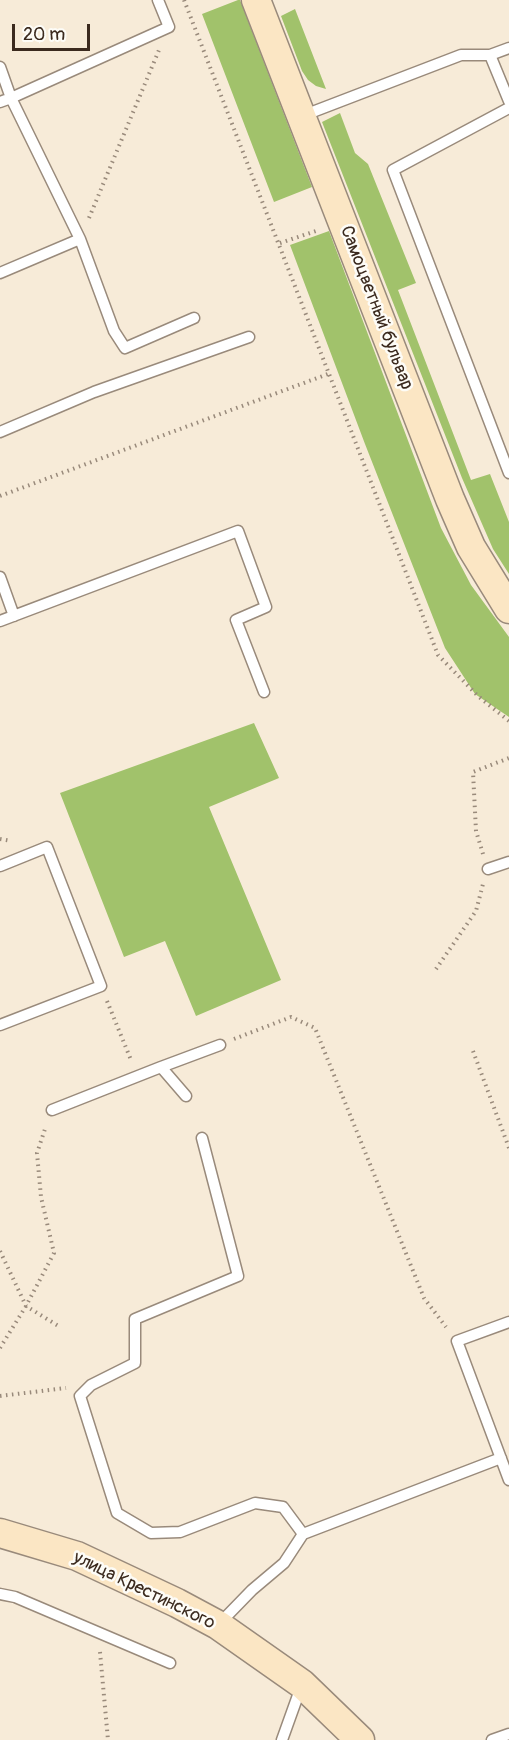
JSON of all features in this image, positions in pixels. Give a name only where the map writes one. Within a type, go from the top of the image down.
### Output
[{"type":"street","name":"Самоцветный бульвар","points":[[256,0],[450,499],[471,547],[509,609]]},
{"type":"street","name":"улица Крестинского","points":[[0,1533],[77,1556],[218,1625],[302,1684],[360,1740]]},
{"type":"lane","points":[[0,102],[169,27],[158,0]]},
{"type":"lane","points":[[302,116],[462,55],[490,55],[509,48]]},
{"type":"lane","points":[[490,55],[509,102]]},
{"type":"lane","points":[[0,67],[11,98],[80,239],[114,331],[124,348],[194,318]]},
{"type":"lane","points":[[509,108],[393,170],[509,473]]},
{"type":"lane","points":[[0,273],[80,239]]},
{"type":"lane","points":[[0,432],[94,392],[249,337]]},
{"type":"lane","points":[[0,621],[238,531],[266,607],[236,620],[264,692]]},
{"type":"lane","points":[[0,577],[14,616]]},
{"type":"lane","points":[[0,866],[47,847],[101,986],[0,1024]]},
{"type":"lane","points":[[488,869],[509,862]]},
{"type":"lane","points":[[52,1110],[220,1045]]},
{"type":"lane","points":[[161,1067],[186,1096]]},
{"type":"lane","points":[[202,1138],[238,1276],[135,1319],[135,1364],[91,1385],[80,1396],[117,1513],[151,1533],[180,1532],[255,1503],[283,1507],[303,1534]]},
{"type":"lane","points":[[509,1322],[457,1341],[509,1480]]},
{"type":"lane","points":[[218,1625],[252,1590],[284,1563],[303,1534],[501,1458]]},
{"type":"lane","points":[[0,1594],[15,1597],[170,1664]]},
{"type":"lane","points":[[282,1740],[302,1684]]},
{"type":"lane","points":[[492,1740],[509,1734]]},
{"type":"path","points":[[184,0],[438,655],[478,696],[509,721]]},
{"type":"path","points":[[80,239],[169,27]]},
{"type":"path","points":[[280,243],[328,227]]},
{"type":"path","points":[[0,495],[328,374]]},
{"type":"path","points":[[111,1011],[138,1076]]},
{"type":"path","points":[[220,1045],[291,1017],[315,1028],[424,1298],[457,1341]]},
{"type":"path","points":[[473,1051],[509,1148]]},
{"type":"path","points":[[0,1348],[26,1306],[54,1253],[41,1197],[37,1153],[52,1110]]},
{"type":"path","points":[[0,1251],[26,1306],[60,1327]]},
{"type":"path","points":[[0,1396],[91,1385]]},
{"type":"path","points":[[98,1633],[108,1740]]},
{"type":"green space","points":[[240,0],[312,187],[274,202],[202,14]]},
{"type":"green space","points":[[295,9],[326,89],[308,80],[302,71],[281,16]]},
{"type":"green space","points":[[340,113],[355,153],[368,164],[416,283],[398,290],[471,480],[490,474],[509,522],[509,574],[493,549],[462,478],[322,122]]},
{"type":"green space","points":[[329,231],[441,528],[471,585],[509,637],[509,717],[475,694],[445,648],[290,245]]},
{"type":"green space","points":[[254,723],[279,778],[209,807],[281,980],[196,1016],[165,941],[124,957],[60,793]]}]
